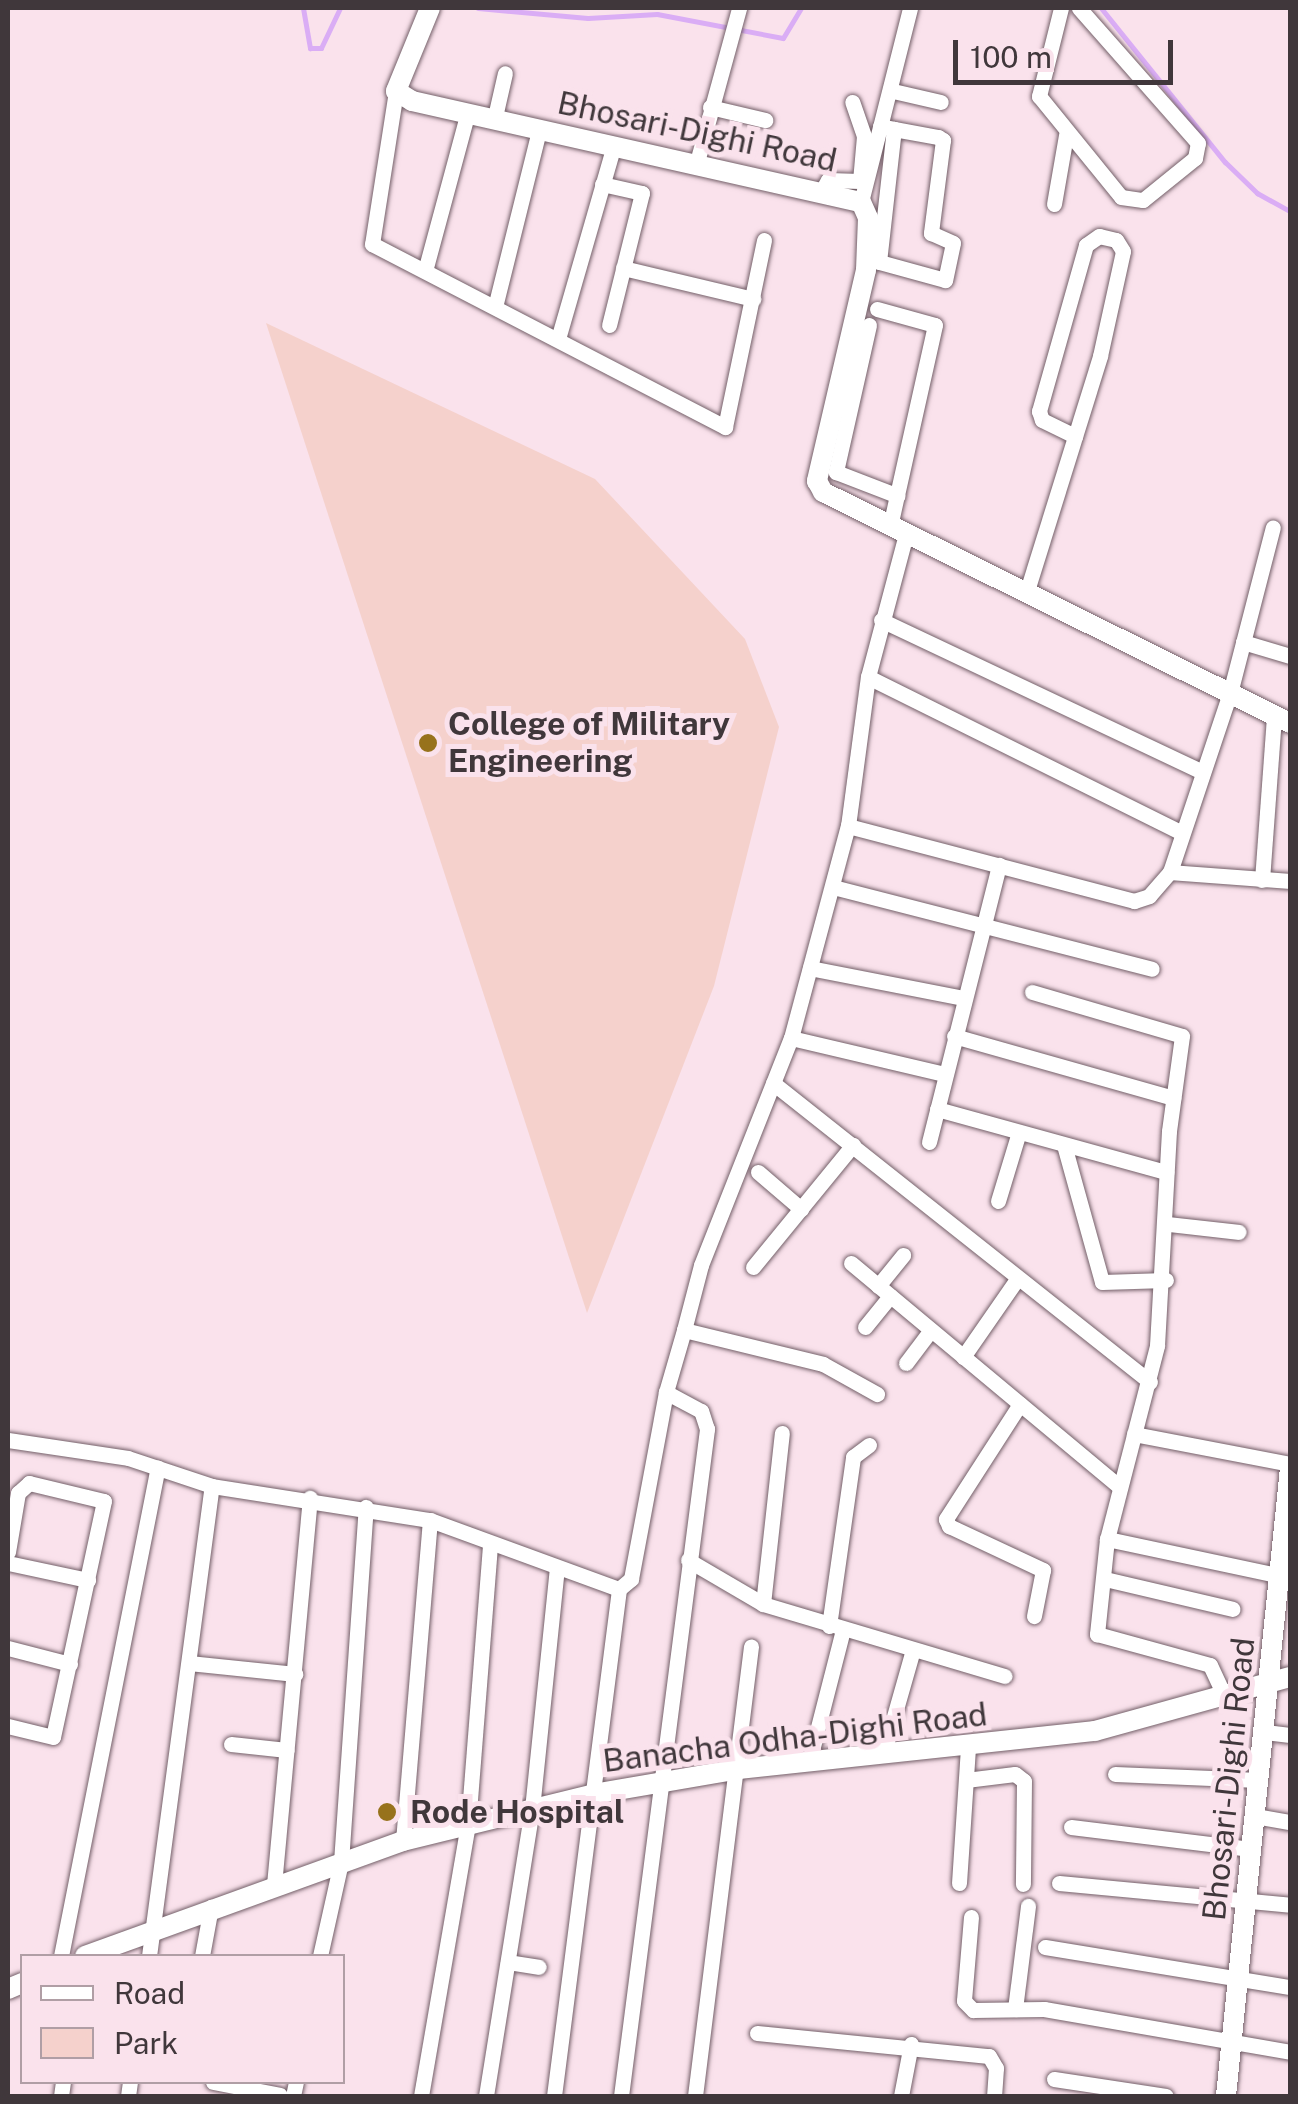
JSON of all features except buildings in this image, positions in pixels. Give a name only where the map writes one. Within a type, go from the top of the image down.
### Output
[{"type":"street","points":[[887,128],[942,140],[931,234],[953,244],[945,280],[879,262],[887,128],[910,8]]},
{"type":"street","points":[[1061,8],[1037,84],[1066,135],[1129,202],[1143,200],[1199,150],[1080,8]]},
{"type":"street","points":[[697,162],[738,13]]},
{"type":"street","points":[[427,14],[396,91],[372,244],[725,427],[764,240]]},
{"type":"street","points":[[494,121],[506,73]]},
{"type":"street","name":"Bhosari-Dighi Road","points":[[396,91],[424,107],[823,189],[861,202],[868,218],[866,270],[817,481],[823,492],[1282,720]]},
{"type":"street","points":[[892,91],[942,102]]},
{"type":"street","points":[[823,189],[828,180],[860,181],[864,136],[852,102]]},
{"type":"street","points":[[710,107],[765,120]]},
{"type":"street","points":[[425,271],[467,115]]},
{"type":"street","points":[[861,202],[887,128]]},
{"type":"street","points":[[495,307],[539,130]]},
{"type":"street","points":[[1054,204],[1066,135]]},
{"type":"street","points":[[558,339],[614,145]]},
{"type":"street","points":[[602,184],[642,192],[608,325]]},
{"type":"street","points":[[1026,594],[1075,436],[1124,251],[1116,240],[1099,236],[1086,245],[1039,411],[1042,420],[1075,436]]},
{"type":"street","points":[[623,268],[754,299]]},
{"type":"street","points":[[554,2096],[619,1589],[631,1579],[666,1392],[702,1264],[792,1038],[848,826],[868,677],[898,530],[898,496],[935,325],[877,308]]},
{"type":"street","points":[[869,324],[836,472],[898,496]]},
{"type":"street","points":[[848,826],[1134,900],[1150,896],[1170,872],[1180,832],[1230,693],[1273,527]]},
{"type":"street","points":[[882,620],[1202,772]]},
{"type":"street","points":[[1243,642],[1290,656]]},
{"type":"street","points":[[868,677],[1180,832]]},
{"type":"street","points":[[1262,880],[1282,720]]},
{"type":"street","points":[[929,1142],[1000,865]]},
{"type":"street","points":[[1170,872],[1290,882]]},
{"type":"street","points":[[833,887],[1152,969]]},
{"type":"street","points":[[810,968],[963,998]]},
{"type":"street","points":[[1032,992],[1182,1036],[1166,1172],[1166,1280],[1150,1382],[1107,1539],[1097,1634],[1210,1665],[1224,1695]]},
{"type":"street","points":[[954,1036],[1173,1098]]},
{"type":"street","points":[[792,1038],[944,1074]]},
{"type":"street","points":[[772,1083],[1150,1382]]},
{"type":"street","points":[[936,1109],[1166,1172]]},
{"type":"street","points":[[998,1201],[1018,1132]]},
{"type":"street","points":[[754,1266],[853,1145]]},
{"type":"street","points":[[1064,1146],[1102,1282],[1166,1280]]},
{"type":"street","points":[[758,1172],[801,1208]]},
{"type":"street","points":[[1168,1224],[1240,1232]]},
{"type":"street","points":[[864,1327],[903,1254]]},
{"type":"street","points":[[850,1262],[1119,1486]]},
{"type":"street","points":[[963,1357],[1018,1278]]},
{"type":"street","points":[[684,1330],[823,1364],[877,1394]]},
{"type":"street","points":[[906,1363],[931,1330]]},
{"type":"street","points":[[622,2096],[706,1418],[666,1392]]},
{"type":"street","points":[[1020,1404],[946,1519],[949,1526],[1043,1570],[1034,1616]]},
{"type":"street","points":[[763,1604],[782,1433]]},
{"type":"street","points":[[1134,1434],[1290,1466]]},
{"type":"street","points":[[8,1440],[158,1468],[212,1486],[310,1498],[430,1520],[556,1570],[619,1589]]},
{"type":"street","points":[[809,1762],[836,1628],[854,1456],[870,1445]]},
{"type":"street","name":"Bhosari-Dighi Road","points":[[1226,2096],[1259,1780],[1266,1732],[1280,1680],[1290,1466]]},
{"type":"street","points":[[61,1954],[158,1468]]},
{"type":"street","points":[[8,1552],[18,1493],[30,1483],[101,1499],[88,1580],[52,1740],[8,1726]]},
{"type":"street","points":[[149,1954],[212,1486]]},
{"type":"street","points":[[274,1885],[310,1498]]},
{"type":"street","points":[[320,1954],[340,1862],[366,1507]]},
{"type":"street","points":[[403,1841],[430,1520]]},
{"type":"street","points":[[1107,1539],[1285,1577]]},
{"type":"street","points":[[421,2096],[468,1825],[490,1544]]},
{"type":"street","points":[[688,1560],[763,1604],[1004,1676]]},
{"type":"street","points":[[8,1562],[88,1580]]},
{"type":"street","points":[[486,2096],[532,1809],[556,1570]]},
{"type":"street","points":[[1105,1579],[1233,1609]]},
{"type":"street","points":[[696,2096],[739,1769],[751,1646]]},
{"type":"street","points":[[8,1648],[70,1664]]},
{"type":"street","points":[[884,1756],[913,1650]]},
{"type":"street","points":[[189,1664],[295,1674]]},
{"type":"street","name":"Banacha Odha-Dighi Road","points":[[90,1954],[211,1907],[403,1841],[594,1794],[739,1769],[1095,1730],[1280,1680]]},
{"type":"street","points":[[1266,1732],[1290,1735]]},
{"type":"street","points":[[231,1744],[287,1750]]},
{"type":"street","points":[[959,1884],[968,1746]]},
{"type":"street","points":[[966,1780],[1015,1774],[1024,1782],[1023,1884]]},
{"type":"street","points":[[1115,1774],[1259,1780]]},
{"type":"street","points":[[1255,1816],[1290,1822]]},
{"type":"street","points":[[1071,1828],[1252,1849]]},
{"type":"street","points":[[1059,1884],[1290,1906]]},
{"type":"street","points":[[1016,2010],[1028,1906]]},
{"type":"street","points":[[202,1954],[211,1907]]},
{"type":"street","points":[[972,1917],[964,2002],[973,2010],[1016,2010],[1232,2040],[1290,2052]]},
{"type":"street","points":[[1045,1947],[1290,1987]]},
{"type":"street","points":[[508,1962],[539,1967]]},
{"type":"street","points":[[758,2034],[910,2044],[988,2056],[996,2068],[994,2096]]},
{"type":"street","points":[[901,2096],[910,2044]]},
{"type":"street","points":[[1054,2079],[1166,2096]]},
{"type":"street","points":[[223,2084],[286,2096]]},
{"type":"green space","points":[[266,323],[595,479],[745,639],[779,727],[714,986],[587,1313]]},
{"type":"waterway","points":[[303,8],[310,48],[321,48],[340,8]]},
{"type":"waterway","points":[[478,8],[588,18],[657,14],[783,38],[801,8]]},
{"type":"waterway","points":[[1101,8],[1225,162],[1257,193],[1290,211]]},
{"type":"place","name":"College of Military Engineering","points":[[428,743]]},
{"type":"place","name":"Rode Hospital","points":[[387,1812]]}]
